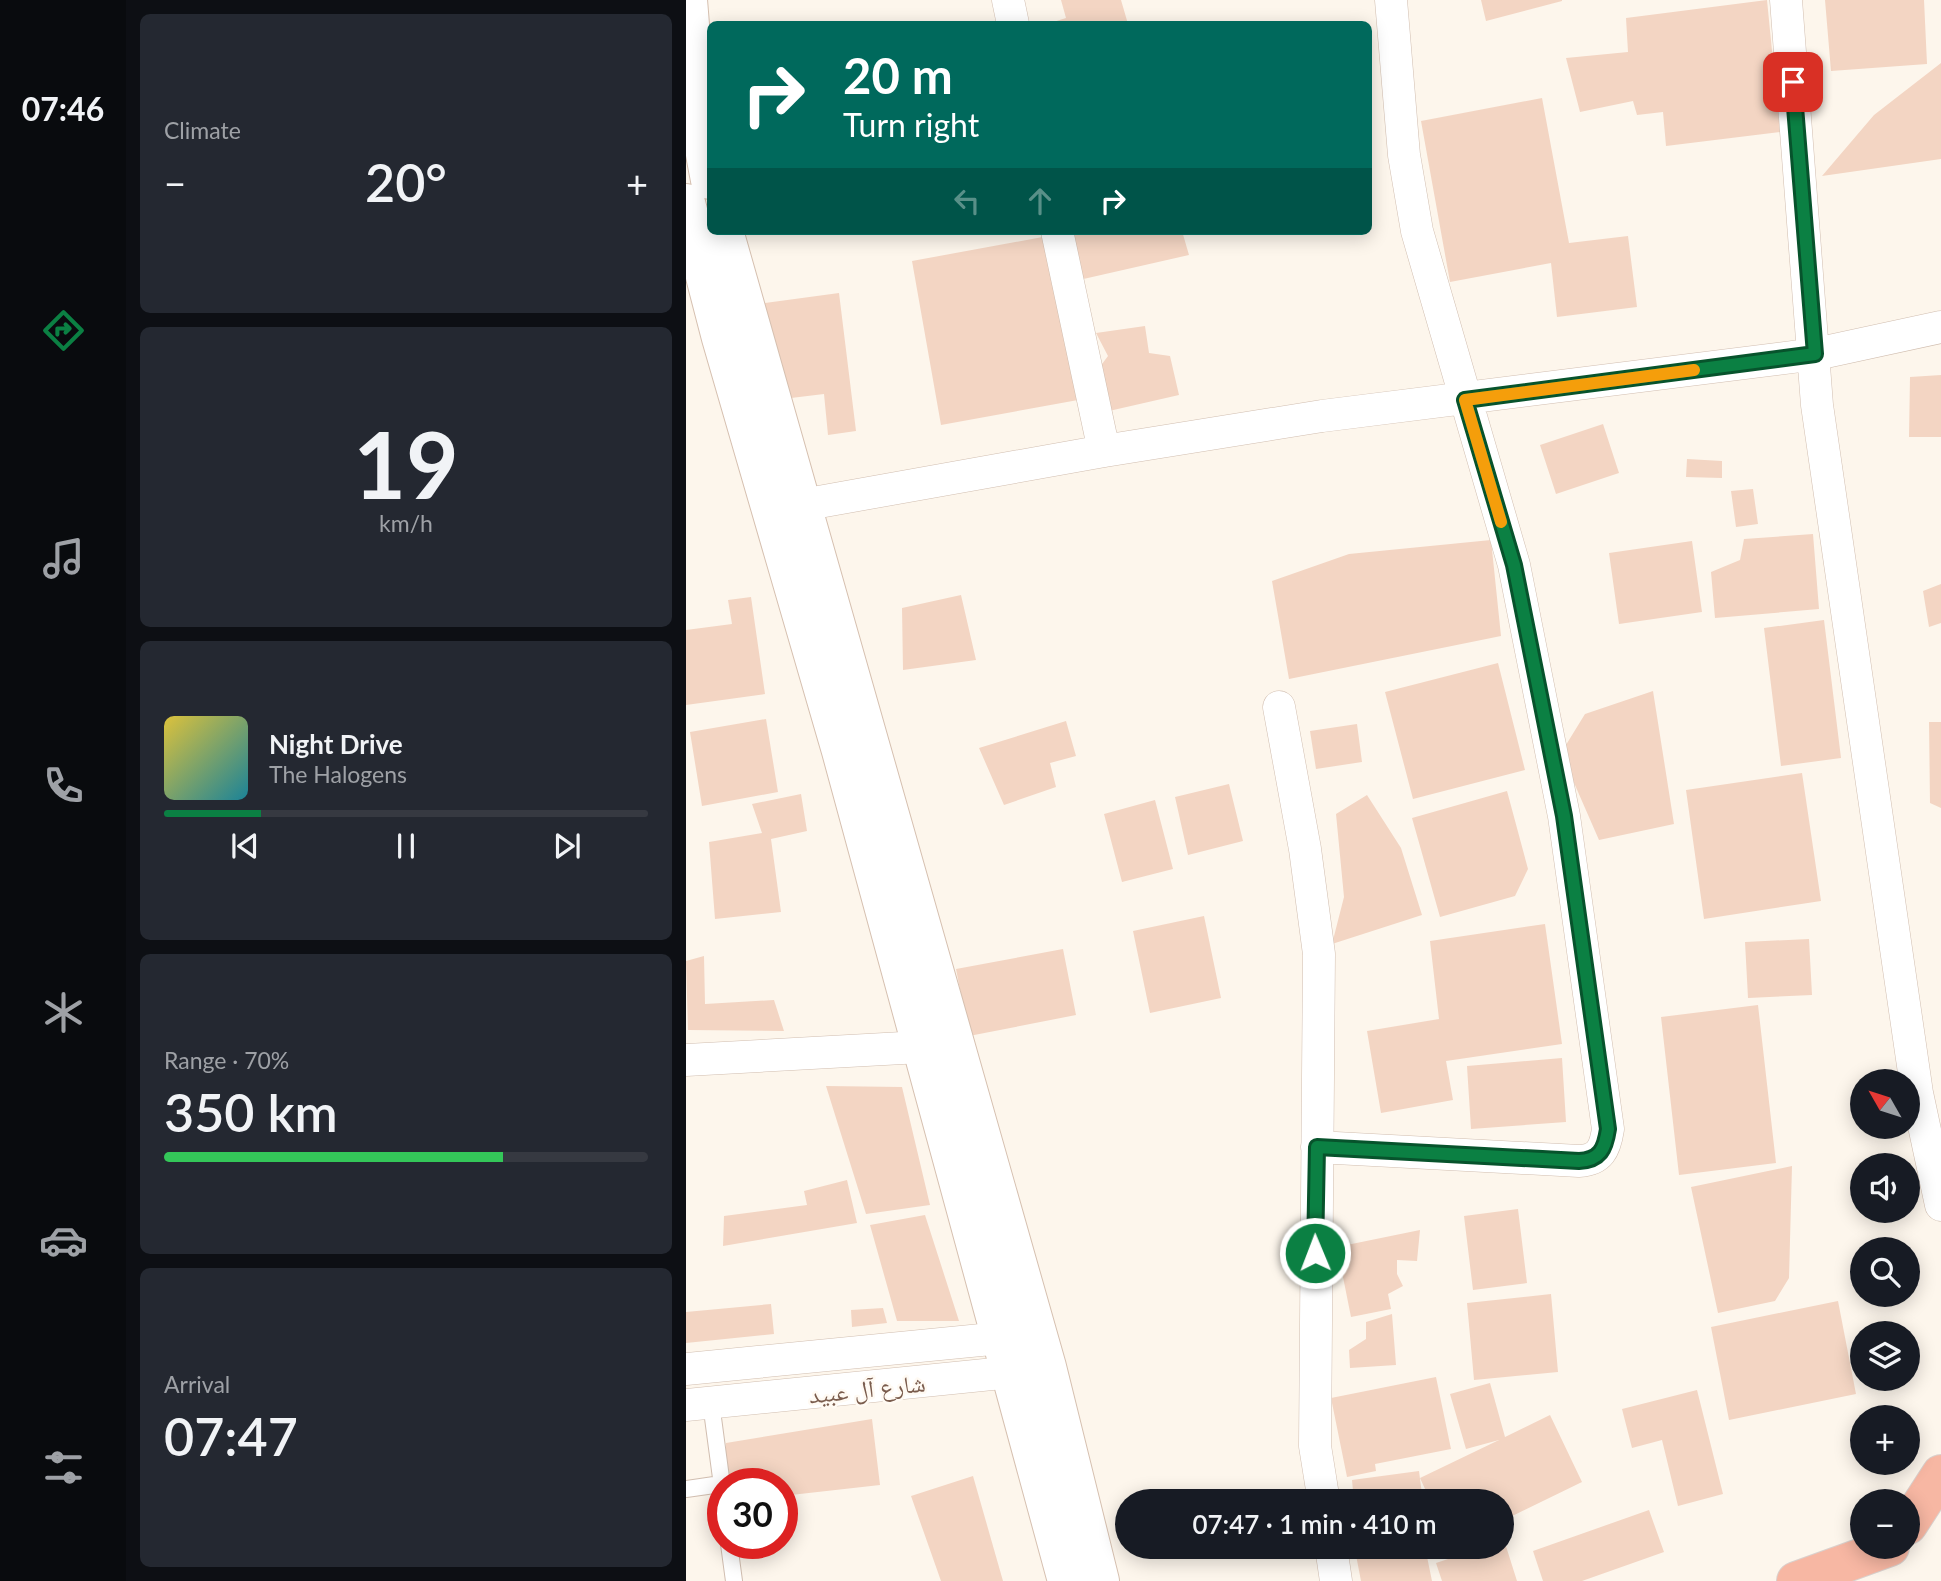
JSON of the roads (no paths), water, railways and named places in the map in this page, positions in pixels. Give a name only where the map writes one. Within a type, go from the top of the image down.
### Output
[{"type":"highway","points":[[1920,1506],[1941,1474]]},
{"type":"highway","points":[[1920,1537],[1941,1529]]},
{"type":"highway","points":[[1796,1581],[1856,1559]]},
{"type":"street","points":[[688,0],[697,112],[707,164]]},
{"type":"street","points":[[1008,0],[1012,21]]},
{"type":"street","points":[[1317,1147],[1593,1161],[1601,1153],[1608,1129],[1564,816],[1514,565],[1417,231],[1404,155],[1391,0]]},
{"type":"street","points":[[1786,0],[1817,405],[1916,1093],[1941,1205]]},
{"type":"street","points":[[686,203],[1067,1581]]},
{"type":"street","points":[[725,235],[1042,1351],[1100,1581]]},
{"type":"street","points":[[1058,235],[1104,450]]},
{"type":"street","points":[[802,505],[1104,450],[1322,416],[1815,354],[1941,327]]},
{"type":"street","points":[[1279,707],[1305,849],[1319,954],[1315,1446],[1322,1489]]},
{"type":"street","points":[[686,1060],[921,1046]]},
{"type":"street","name":"شارع آل عبيد","points":[[699,1404],[1042,1351]]},
{"type":"street","name":"شارع آل عبيد","points":[[686,1369],[1004,1356]]},
{"type":"street","points":[[1333,1559],[1336,1581]]},
{"type":"lane","points":[[699,1404],[717,1468]]},
{"type":"lane","points":[[686,1489],[707,1488]]},
{"type":"lane","points":[[731,1559],[734,1581]]}]
